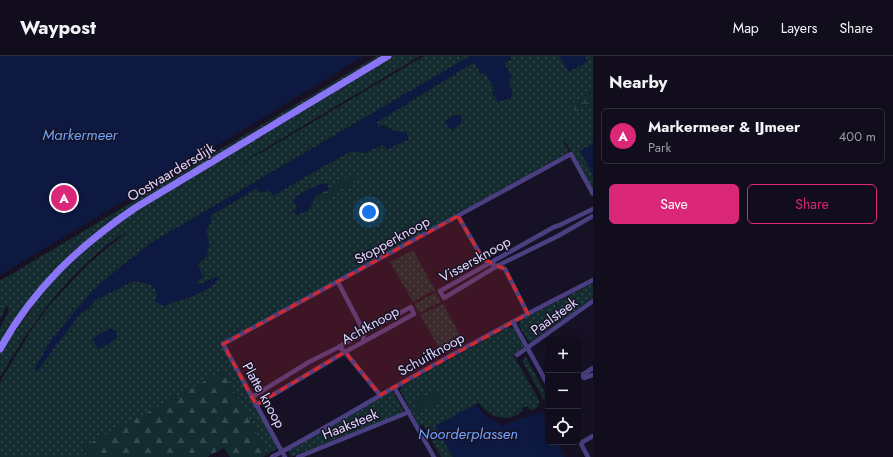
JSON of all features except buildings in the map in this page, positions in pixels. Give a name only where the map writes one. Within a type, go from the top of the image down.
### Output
[{"type":"main road","name":"Oostvaardersdijk","points":[[0,349],[17,321],[45,284],[68,260],[108,226],[148,200],[388,56]]},
{"type":"street","name":"Stopperknoop","points":[[223,344],[571,154],[593,194]]},
{"type":"street","name":"Vissersknoop","points":[[593,209],[560,226],[554,227],[440,291],[444,298],[497,266],[558,236],[593,216]]},
{"type":"street","points":[[458,216],[483,259],[505,269],[528,314]]},
{"type":"street","name":"Schuifknoop","points":[[272,457],[394,387],[593,280]]},
{"type":"street","points":[[338,282],[364,332],[363,341]]},
{"type":"street","name":"Paalsteek","points":[[517,355],[593,301]]},
{"type":"street","name":"Achtknoop","points":[[252,398],[309,362],[411,307],[414,314],[363,341],[256,405]]},
{"type":"street","points":[[513,322],[545,379]]},
{"type":"street","name":"Platte knoop","points":[[223,344],[285,457]]},
{"type":"street","points":[[339,347],[345,352],[380,395]]},
{"type":"street","points":[[593,368],[582,375],[584,378],[593,375]]},
{"type":"street","points":[[394,387],[434,457]]},
{"type":"street","name":"Haaksteek","points":[[298,457],[409,412]]},
{"type":"street","points":[[588,457],[581,443],[593,436]]},
{"type":"highlighted area","points":[[458,216],[483,259],[505,269],[528,314],[380,395],[345,352],[256,405],[223,344]]},
{"type":"green space","points":[[377,56],[385,56],[290,113],[266,124],[252,135],[104,226],[73,251],[52,273],[0,343],[0,327],[9,311],[7,305],[0,319],[0,281]]},
{"type":"green space","points":[[394,56],[420,56],[236,166],[424,56],[470,56],[156,240],[130,259],[80,314],[89,308],[95,300],[133,281],[151,285],[158,295],[183,299],[188,298],[216,277],[198,285],[196,280],[196,269],[209,243],[206,230],[211,222],[210,216],[257,188],[265,192],[268,190],[274,195],[351,150],[364,153],[382,145],[400,133],[383,125],[377,128],[377,122],[474,62],[481,74],[485,72],[496,91],[512,92],[508,80],[512,77],[504,63],[511,59],[509,56],[559,56],[569,72],[587,61],[585,56],[593,56],[593,91],[570,105],[575,113],[593,102],[593,143],[580,151],[593,174],[593,191],[565,141],[564,142],[569,152],[221,344],[278,448],[265,456],[265,449],[223,371],[83,448],[88,457],[0,457],[0,382],[33,327],[49,306],[87,265],[128,231],[91,259],[56,295],[27,334],[0,377],[0,354],[6,344],[44,291],[75,257],[135,211]]},
{"type":"green space","points":[[593,91],[593,102],[575,113],[570,105]]},
{"type":"green space","points":[[352,175],[355,176],[356,179],[354,183],[340,190],[337,195],[319,202],[314,197],[329,190],[331,186]]},
{"type":"green space","points":[[413,250],[435,290],[413,302],[390,262]]},
{"type":"green space","points":[[593,283],[593,298],[531,342],[527,340],[519,325],[521,320]]},
{"type":"green space","points":[[436,292],[441,302],[419,313],[414,304]]},
{"type":"green space","points":[[443,304],[462,339],[441,351],[420,315]]},
{"type":"green space","points":[[508,327],[513,328],[523,344],[523,347],[513,355],[539,400],[538,406],[533,410],[529,409],[527,406],[522,408],[522,411],[517,415],[505,418],[493,415],[479,403],[476,404],[436,426],[453,457],[441,457],[423,424],[419,426],[400,390],[402,386]]},
{"type":"green space","points":[[526,357],[545,392],[545,402],[522,360]]},
{"type":"green space","points":[[223,371],[265,449],[265,456],[230,457],[224,448],[207,457],[88,457],[83,447]]},
{"type":"green space","points":[[436,390],[442,400],[418,413],[413,402]]},
{"type":"green space","points":[[389,392],[393,392],[403,410],[402,413],[291,457],[288,451]]},
{"type":"water","name":"Markermeer","points":[[0,56],[363,56],[0,275]]},
{"type":"water","points":[[470,56],[509,56],[511,59],[504,64],[512,77],[508,81],[512,92],[511,98],[498,102],[492,93],[495,90],[485,73],[481,74],[474,62],[377,122],[378,128],[383,125],[394,131],[406,132],[409,139],[388,149],[382,145],[364,153],[351,151],[273,195],[268,190],[261,193],[257,188],[210,216],[211,222],[206,230],[209,243],[207,256],[197,264],[204,277],[196,282],[198,285],[216,277],[219,279],[207,289],[193,296],[163,306],[154,300],[158,295],[151,285],[133,281],[95,300],[89,308],[80,314],[37,371],[34,370],[51,340],[92,291],[130,259],[156,240]]},
{"type":"water","points":[[559,56],[585,56],[587,61],[569,72]]},
{"type":"water","points":[[459,114],[462,117],[461,123],[451,130],[446,124],[446,120]]},
{"type":"water","points":[[593,143],[593,174],[580,151]]},
{"type":"water","points":[[328,183],[328,190],[314,197],[309,209],[297,215],[294,212],[297,207],[293,200],[310,188]]},
{"type":"water","points":[[110,328],[116,331],[117,337],[107,345],[98,349],[92,339]]},
{"type":"water","name":"Noorderplassen","points":[[476,404],[485,416],[501,424],[502,427],[504,427],[505,424],[541,412],[545,420],[545,445],[559,445],[565,457],[453,457],[435,426]]},
{"type":"place","name":"Markermeer & IJmeer","points":[[64,198]]}]
